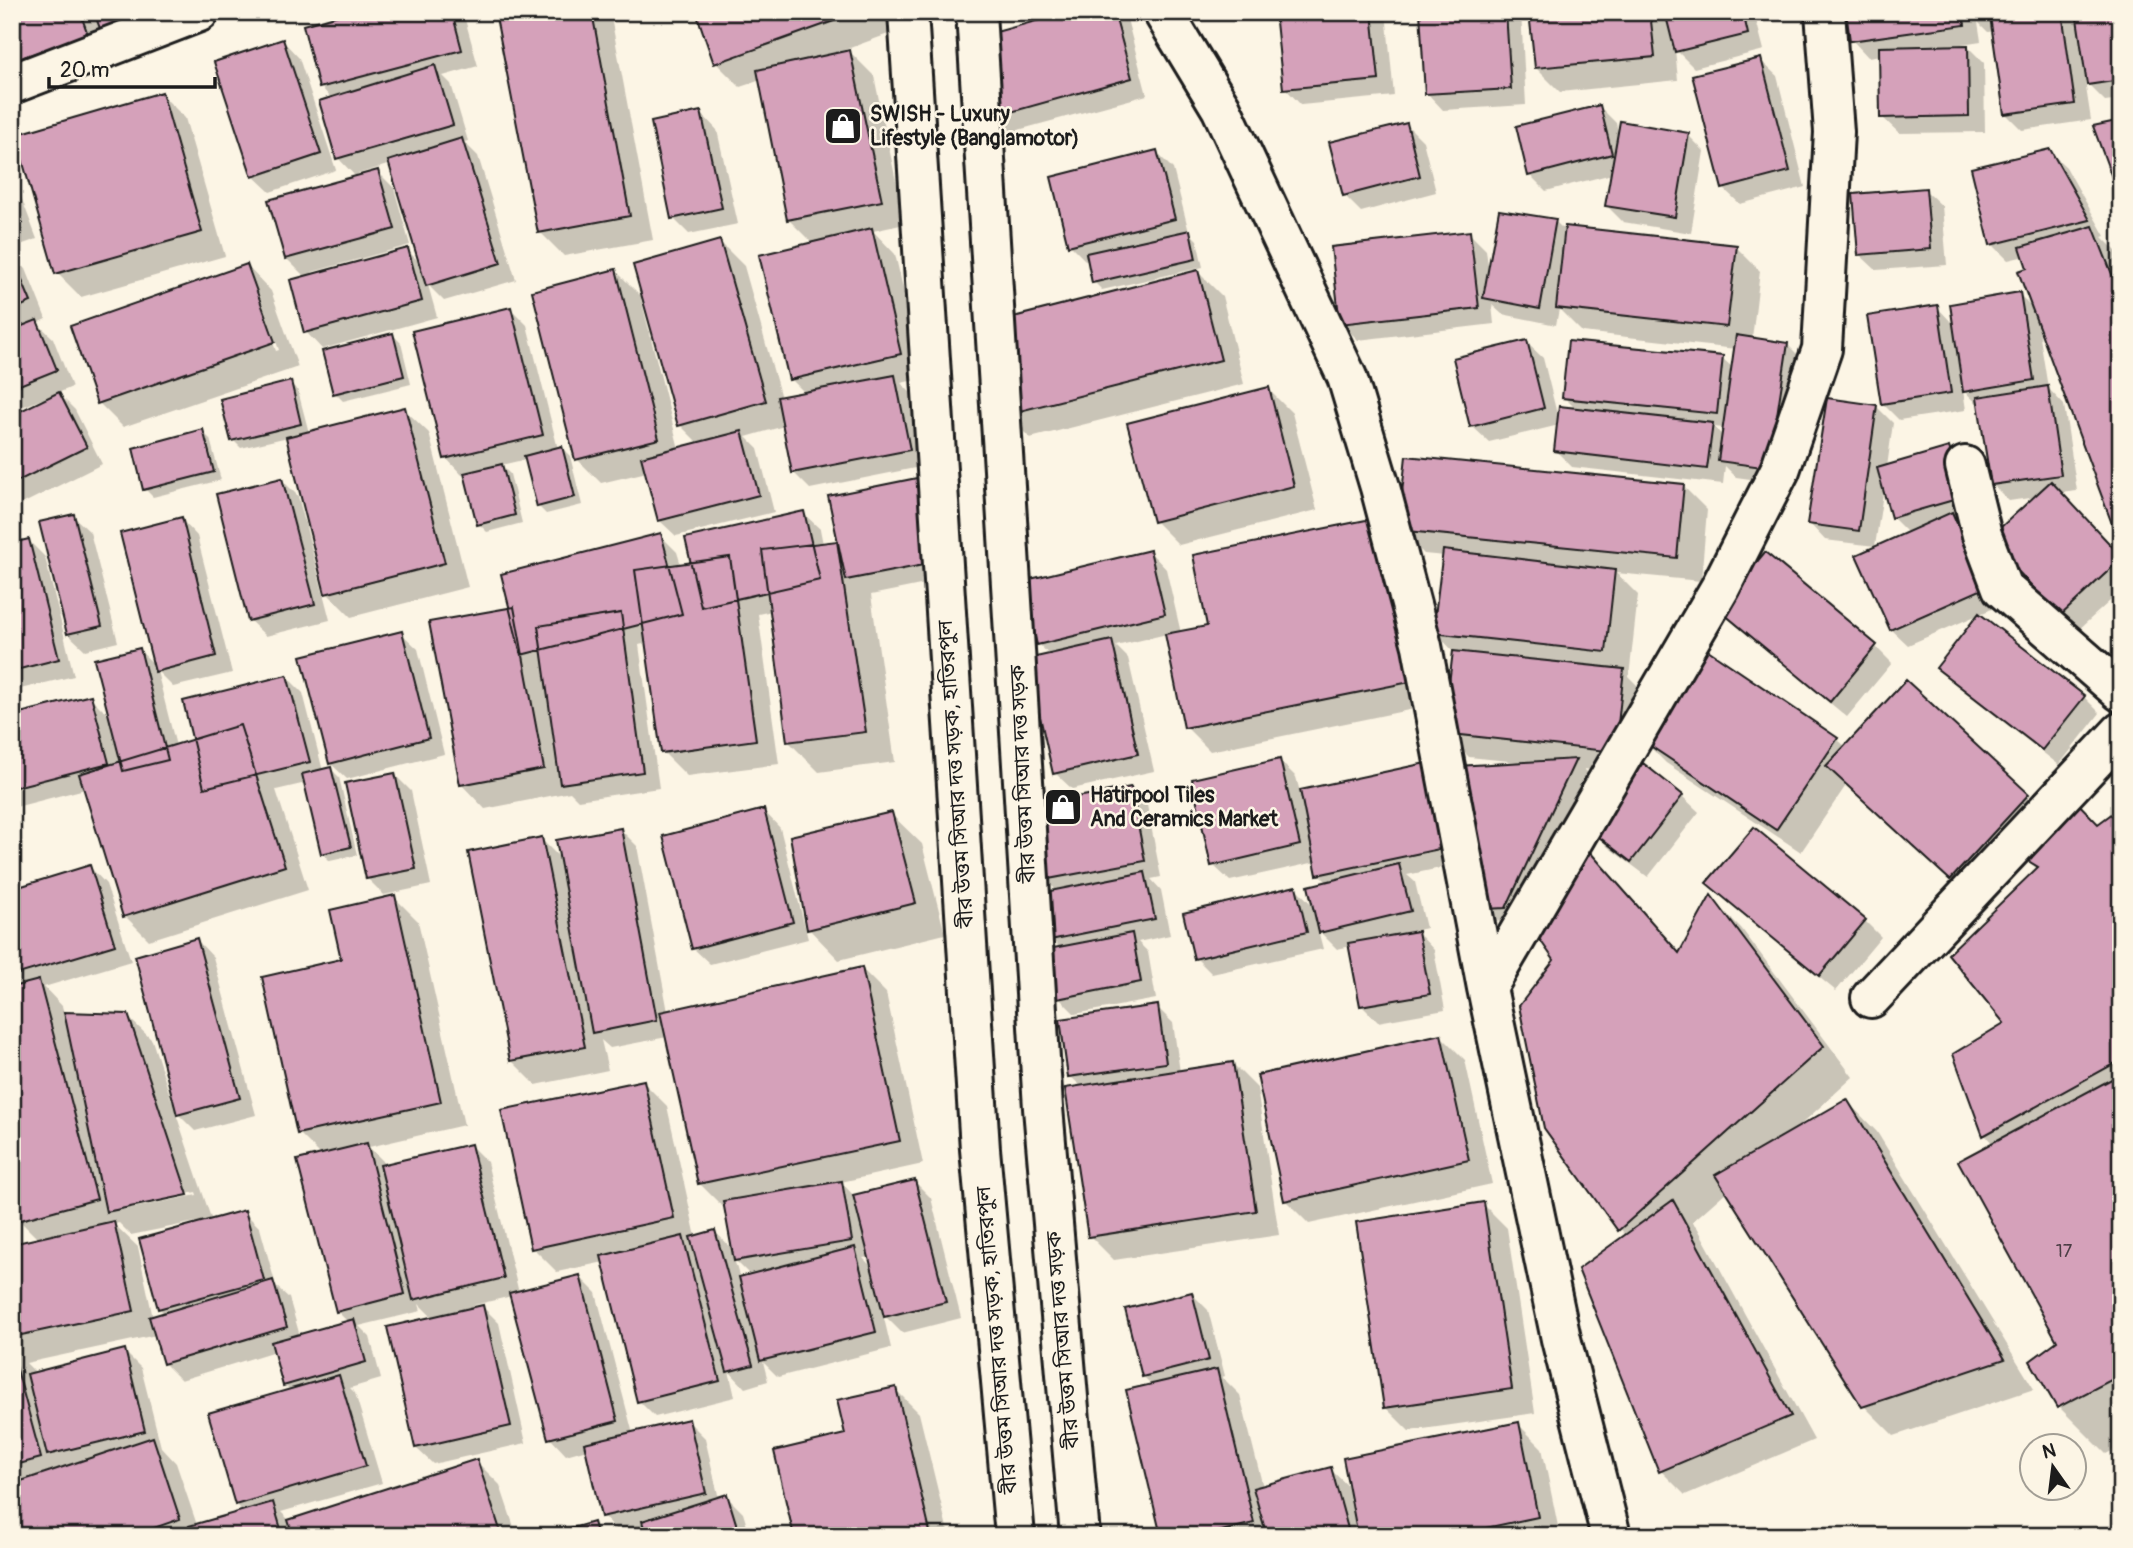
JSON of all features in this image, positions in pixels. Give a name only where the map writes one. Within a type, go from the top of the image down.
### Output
[{"type":"street","points":[[12,84],[199,12]]},
{"type":"street","name":"বীর উত্তম সিআর দত্ত সড়ক, হাতিরপুল","points":[[908,12],[979,1149],[1015,1536]]},
{"type":"street","name":"বীর উত্তম সিআর দত্ত সড়ক","points":[[976,12],[1043,1108],[1080,1536]]},
{"type":"street","points":[[1163,12],[1221,108],[1347,377],[1380,487],[1422,646],[1487,988],[1561,1339],[1611,1536]]},
{"type":"street","points":[[1487,988],[1720,588],[1780,470],[1822,349],[1834,132],[1825,12]]},
{"type":"street","points":[[1965,466],[1982,535],[2002,589],[2121,692]]},
{"type":"street","points":[[1871,998],[2121,732]]},
{"type":"building","points":[[12,12],[80,12],[88,35],[12,61]]},
{"type":"building","points":[[94,12],[162,12],[102,34]]},
{"type":"building","points":[[349,12],[452,12],[462,50],[319,88],[303,25]]},
{"type":"building","points":[[495,12],[592,12],[630,216],[538,233]]},
{"type":"building","points":[[696,12],[859,12],[714,64]]},
{"type":"building","points":[[1068,12],[1114,12],[1132,78],[982,120],[960,42]]},
{"type":"building","points":[[1275,12],[1372,12],[1379,80],[1283,89]]},
{"type":"building","points":[[1420,12],[1506,12],[1511,89],[1425,94]]},
{"type":"building","points":[[1529,12],[1650,12],[1655,57],[1535,68]]},
{"type":"building","points":[[1665,12],[1743,12],[1748,34],[1675,52]]},
{"type":"building","points":[[1846,12],[1963,12],[1965,25],[1850,41]]},
{"type":"building","points":[[2015,12],[2062,12],[2075,104],[2004,114],[1990,16]]},
{"type":"building","points":[[2076,12],[2121,12],[2121,80],[2087,85]]},
{"type":"building","points":[[283,39],[321,154],[252,177],[214,62]]},
{"type":"building","points":[[1968,45],[1969,116],[1880,118],[1879,47]]},
{"type":"building","points":[[850,50],[882,201],[787,220],[757,70]]},
{"type":"building","points":[[1761,58],[1790,171],[1722,189],[1692,75]]},
{"type":"building","points":[[435,65],[453,125],[336,159],[319,101]]},
{"type":"building","points":[[162,92],[202,232],[55,274],[15,135]]},
{"type":"building","points":[[1600,105],[1612,154],[1528,176],[1516,126]]},
{"type":"building","points":[[701,111],[722,208],[671,219],[651,122]]},
{"type":"building","points":[[2121,120],[2121,202],[2093,126]]},
{"type":"building","points":[[1620,121],[1689,133],[1675,217],[1605,206]]},
{"type":"building","points":[[1407,123],[1420,176],[1343,196],[1329,142]]},
{"type":"building","points":[[462,138],[501,263],[426,286],[388,161]]},
{"type":"building","points":[[2050,149],[2090,220],[1990,245],[1971,168]]},
{"type":"building","points":[[1157,150],[1175,219],[1068,246],[1051,177]]},
{"type":"building","points":[[378,170],[395,229],[285,259],[268,200]]},
{"type":"building","points":[[1926,188],[1931,249],[1858,255],[1853,194]]},
{"type":"building","points":[[12,197],[22,223],[12,226]]},
{"type":"building","points":[[1499,210],[1556,219],[1540,309],[1483,298]]},
{"type":"building","points":[[1565,226],[1737,245],[1727,327],[1556,308]]},
{"type":"building","points":[[2093,226],[2121,297],[2121,548],[2018,271],[2027,268],[2020,247]]},
{"type":"building","points":[[872,228],[901,354],[789,380],[759,255]]},
{"type":"building","points":[[1190,230],[1196,259],[1092,283],[1086,253]]},
{"type":"building","points":[[1470,231],[1479,308],[1340,324],[1331,247]]},
{"type":"building","points":[[720,240],[766,401],[678,426],[633,265]]},
{"type":"building","points":[[408,248],[422,301],[304,333],[290,280]]},
{"type":"building","points":[[12,257],[31,302],[12,310]]},
{"type":"building","points":[[247,264],[275,342],[97,404],[70,326]]},
{"type":"building","points":[[616,269],[659,439],[575,460],[532,291]]},
{"type":"building","points":[[1198,270],[1221,360],[1004,415],[982,325]]},
{"type":"building","points":[[2020,292],[2034,380],[1963,392],[1950,304]]},
{"type":"building","points":[[1938,305],[1951,393],[1881,404],[1867,316]]},
{"type":"building","points":[[511,307],[543,435],[444,459],[412,331]]},
{"type":"building","points":[[37,320],[57,370],[12,388],[12,330]]},
{"type":"building","points":[[393,333],[404,376],[333,394],[322,351]]},
{"type":"building","points":[[1736,335],[1788,343],[1769,468],[1718,461]]},
{"type":"building","points":[[1527,340],[1544,408],[1470,427],[1453,358]]},
{"type":"building","points":[[1568,341],[1723,356],[1717,414],[1562,398]]},
{"type":"building","points":[[895,375],[910,450],[792,473],[777,397]]},
{"type":"building","points":[[291,381],[301,424],[231,441],[220,399]]},
{"type":"building","points":[[2048,386],[2061,475],[1991,485],[1977,397]]},
{"type":"building","points":[[1269,387],[1294,486],[1153,522],[1127,423]]},
{"type":"building","points":[[59,392],[87,447],[12,484],[12,415]]},
{"type":"building","points":[[1827,398],[1877,405],[1859,531],[1807,524]]},
{"type":"building","points":[[1559,406],[1713,423],[1707,469],[1554,451]]},
{"type":"building","points":[[405,407],[445,563],[325,594],[286,437]]},
{"type":"building","points":[[203,429],[214,472],[143,490],[133,448]]},
{"type":"building","points":[[742,431],[759,495],[658,521],[641,457]]},
{"type":"building","points":[[562,446],[575,497],[537,507],[524,456]]},
{"type":"building","points":[[1949,447],[1964,497],[1891,518],[1877,468]]},
{"type":"building","points":[[1406,456],[1684,484],[1677,558],[1398,530]]},
{"type":"building","points":[[502,464],[515,515],[477,525],[464,473]]},
{"type":"building","points":[[282,478],[315,604],[248,621],[216,494]]},
{"type":"building","points":[[917,478],[934,563],[846,580],[828,496]]},
{"type":"building","points":[[2051,481],[2121,556],[2121,559],[2060,616],[1988,539]]},
{"type":"building","points":[[804,511],[820,580],[701,607],[685,538]]},
{"type":"building","points":[[1952,512],[1985,588],[1890,630],[1856,555]]},
{"type":"building","points":[[74,514],[102,626],[67,634],[39,522]]},
{"type":"building","points":[[182,517],[216,656],[155,672],[120,533]]},
{"type":"building","points":[[1381,517],[1415,681],[1184,728],[1165,634],[1207,626],[1193,555]]},
{"type":"building","points":[[661,533],[682,614],[521,655],[501,574]]},
{"type":"building","points":[[29,539],[59,659],[12,671],[12,543]]},
{"type":"building","points":[[837,541],[866,732],[787,742],[762,550]]},
{"type":"building","points":[[1150,550],[1165,614],[1037,645],[1022,581]]},
{"type":"building","points":[[1443,550],[1615,570],[1606,652],[1433,633]]},
{"type":"building","points":[[1765,552],[1877,645],[1830,702],[1718,609]]},
{"type":"building","points":[[730,557],[756,740],[661,753],[635,570]]},
{"type":"building","points":[[514,607],[544,769],[460,785],[429,622]]},
{"type":"building","points":[[621,613],[643,772],[560,784],[538,626]]},
{"type":"building","points":[[1979,613],[2085,696],[2042,750],[1936,668]]},
{"type":"building","points":[[402,631],[429,738],[329,764],[301,656]]},
{"type":"building","points":[[1112,640],[1138,754],[1053,774],[1027,659]]},
{"type":"building","points":[[1702,646],[1838,738],[1776,830],[1640,739]]},
{"type":"building","points":[[140,648],[168,760],[123,771],[94,659]]},
{"type":"building","points":[[1453,651],[1624,669],[1615,752],[1443,733]]},
{"type":"building","points":[[287,675],[310,762],[204,788],[183,701]]},
{"type":"building","points":[[1906,680],[2029,794],[1950,880],[1826,766]]},
{"type":"building","points":[[91,695],[109,763],[12,788],[12,715]]},
{"type":"building","points":[[240,725],[285,866],[123,917],[79,774]]},
{"type":"building","points":[[1280,759],[1300,845],[1211,866],[1192,779]]},
{"type":"building","points":[[1576,759],[1506,908],[1484,909],[1457,766]]},
{"type":"building","points":[[1426,763],[1444,848],[1317,875],[1300,790]]},
{"type":"building","points":[[1643,763],[1683,795],[1631,862],[1590,830]]},
{"type":"building","points":[[331,767],[351,847],[321,854],[302,774]]},
{"type":"building","points":[[395,773],[416,869],[366,879],[345,783]]},
{"type":"building","points":[[1131,787],[1145,861],[1043,880],[1029,806]]},
{"type":"building","points":[[2074,799],[2098,824],[2121,807],[2121,1060],[1983,1136],[1953,1054],[2004,1023],[1948,954],[2038,867],[2020,856]]},
{"type":"building","points":[[764,809],[793,922],[692,949],[663,836]]},
{"type":"building","points":[[892,812],[916,903],[807,930],[790,836]]},
{"type":"building","points":[[1754,827],[1866,920],[1819,976],[1706,883]]},
{"type":"building","points":[[621,828],[657,1020],[592,1033],[556,840]]},
{"type":"building","points":[[542,837],[585,1047],[510,1061],[468,852]]},
{"type":"building","points":[[1589,851],[1679,953],[1711,895],[1824,1046],[1618,1231],[1544,1128],[1519,1006],[1554,960],[1538,937]]},
{"type":"building","points":[[1399,864],[1411,911],[1319,933],[1308,886]]},
{"type":"building","points":[[90,865],[115,945],[12,976],[12,889]]},
{"type":"building","points":[[1145,872],[1155,919],[1050,940],[1040,893]]},
{"type":"building","points":[[1296,886],[1307,932],[1194,959],[1183,913]]},
{"type":"building","points":[[395,895],[441,1102],[297,1134],[262,977],[341,959],[330,910]]},
{"type":"building","points":[[1418,931],[1430,994],[1360,1006],[1348,943]]},
{"type":"building","points":[[1132,933],[1141,982],[1057,999],[1048,949]]},
{"type":"building","points":[[197,938],[240,1098],[177,1115],[135,956]]},
{"type":"building","points":[[862,967],[900,1141],[698,1184],[660,1012]]},
{"type":"building","points":[[39,980],[97,1199],[17,1221],[12,1201],[12,987]]},
{"type":"building","points":[[1158,1005],[1166,1063],[1068,1077],[1060,1019]]},
{"type":"building","points":[[64,1012],[128,1014],[188,1195],[106,1212]]},
{"type":"building","points":[[1441,1034],[1469,1160],[1284,1201],[1257,1075]]},
{"type":"building","points":[[1233,1062],[1256,1211],[1088,1237],[1065,1088]]},
{"type":"building","points":[[2121,1074],[2121,1375],[2057,1408],[2030,1361],[2057,1341],[1958,1161]]},
{"type":"building","points":[[644,1080],[674,1218],[531,1249],[501,1110]]},
{"type":"building","points":[[1847,1099],[2005,1359],[1862,1407],[1715,1175]]},
{"type":"building","points":[[367,1143],[405,1294],[336,1312],[297,1160]]},
{"type":"building","points":[[471,1144],[504,1278],[413,1300],[380,1165]]},
{"type":"building","points":[[915,1180],[946,1302],[884,1317],[853,1195]]},
{"type":"building","points":[[842,1181],[852,1241],[734,1261],[723,1201]]},
{"type":"building","points":[[1673,1200],[1791,1416],[1659,1472],[1578,1269]]},
{"type":"building","points":[[1484,1202],[1512,1389],[1384,1408],[1356,1222]]},
{"type":"building","points":[[245,1210],[264,1280],[158,1309],[139,1239]]},
{"type":"building","points":[[114,1221],[134,1311],[12,1337],[12,1244]]},
{"type":"building","points":[[715,1230],[753,1365],[727,1372],[690,1237]]},
{"type":"building","points":[[683,1236],[720,1381],[637,1402],[601,1256]]},
{"type":"building","points":[[855,1247],[876,1332],[760,1361],[739,1277]]},
{"type":"building","points":[[580,1275],[618,1421],[548,1439],[509,1293]]},
{"type":"building","points":[[273,1280],[287,1327],[163,1364],[149,1317]]},
{"type":"building","points":[[1192,1292],[1209,1360],[1142,1377],[1125,1309]]},
{"type":"building","points":[[483,1305],[511,1426],[415,1448],[387,1327]]},
{"type":"building","points":[[354,1319],[366,1362],[283,1386],[271,1342]]},
{"type":"building","points":[[125,1349],[145,1431],[47,1455],[27,1374]]},
{"type":"building","points":[[12,1351],[41,1458],[12,1466]]},
{"type":"building","points":[[1217,1369],[1254,1523],[1201,1536],[1161,1536],[1126,1390]]},
{"type":"building","points":[[339,1375],[366,1466],[235,1505],[208,1413]]},
{"type":"building","points":[[896,1387],[931,1536],[794,1536],[774,1451],[845,1434],[837,1400]]},
{"type":"building","points":[[689,1419],[706,1493],[601,1517],[584,1443]]},
{"type":"building","points":[[1519,1422],[1538,1517],[1448,1536],[1358,1536],[1343,1458]]},
{"type":"building","points":[[153,1437],[180,1519],[131,1536],[12,1536],[12,1484]]},
{"type":"building","points":[[477,1459],[502,1536],[293,1536],[288,1520]]},
{"type":"building","points":[[1331,1467],[1350,1536],[1267,1536],[1253,1488]]},
{"type":"building","points":[[727,1494],[740,1536],[646,1536],[642,1521]]},
{"type":"building","points":[[273,1502],[283,1536],[192,1536],[189,1526]]},
{"type":"building","points":[[593,1522],[597,1536],[545,1536]]},
{"type":"place","name":"SWISH - Luxury Lifestyle (Banglamotor)","points":[[843,126]]},
{"type":"place","name":"Hatirpool Tiles And Ceramics Market","points":[[1063,807]]}]
